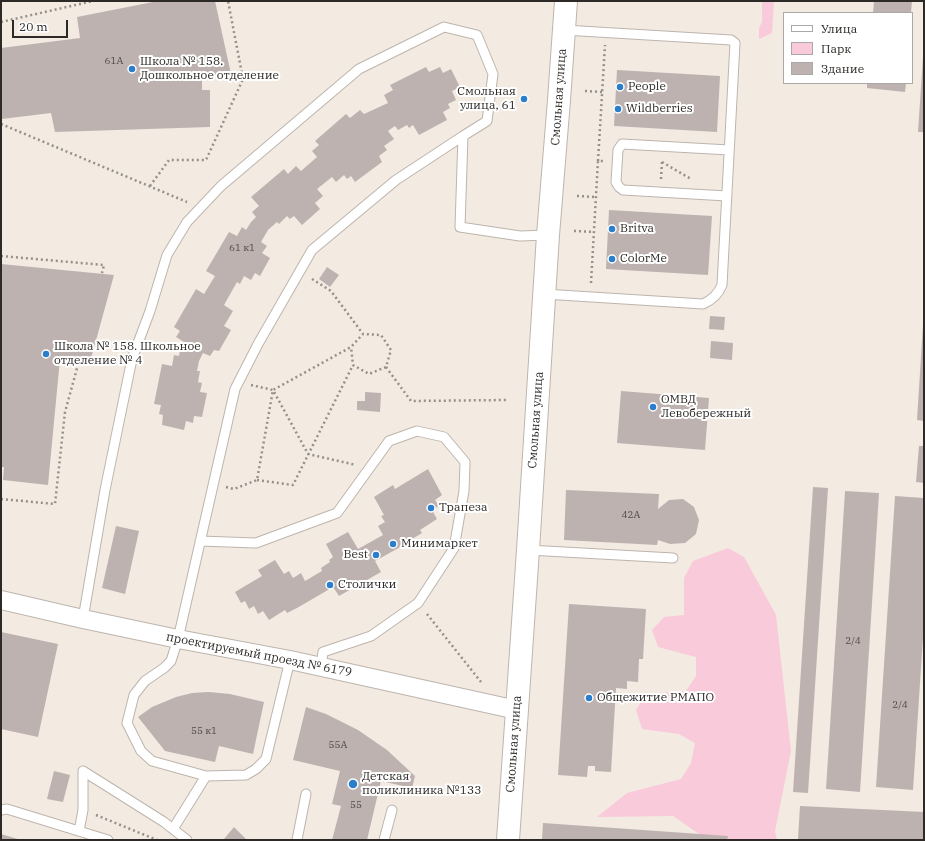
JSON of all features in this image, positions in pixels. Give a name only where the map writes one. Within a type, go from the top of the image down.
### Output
[{"type":"street","name":"Смольная улица","points":[[508,840],[565,1]]},
{"type":"street","name":"проектируемый проезд № 6179","points":[[1,600],[178,639],[320,666],[517,710]]},
{"type":"lane","points":[[83,619],[105,490],[132,359],[150,311],[167,255],[187,222],[221,186],[359,69],[444,27],[477,35],[493,74],[487,121],[396,180],[312,250],[258,344],[235,389],[178,639],[171,661],[164,668],[145,681],[134,695],[127,723],[141,751],[152,760],[206,776],[246,775],[256,769],[266,759],[290,660]]},
{"type":"lane","points":[[544,294],[703,304],[716,296],[722,285],[736,44],[731,40],[564,30]]},
{"type":"lane","points":[[463,136],[460,227],[520,236],[548,235]]},
{"type":"lane","points":[[727,196],[620,188],[616,182],[618,150],[622,144],[729,150]]},
{"type":"lane","points":[[200,542],[256,543],[337,514],[389,441],[417,431],[444,437],[465,462],[464,490],[454,548],[418,603],[371,636],[323,652],[320,666]]},
{"type":"lane","points":[[528,550],[673,558]]},
{"type":"lane","points":[[79,831],[83,810],[83,770],[164,822],[186,840]]},
{"type":"lane","points":[[173,829],[206,776]]},
{"type":"lane","points":[[297,840],[306,794]]},
{"type":"lane","points":[[1,810],[7,809],[108,840]]},
{"type":"lane","points":[[384,840],[392,810]]},
{"type":"path","points":[[1,22],[93,1]]},
{"type":"path","points":[[150,186],[169,160],[206,160],[243,79],[228,1]]},
{"type":"path","points":[[590,297],[606,33]]},
{"type":"path","points":[[585,91],[602,92]]},
{"type":"path","points":[[1,124],[201,207]]},
{"type":"path","points":[[660,192],[663,146]]},
{"type":"path","points":[[598,161],[617,162]]},
{"type":"path","points":[[577,196],[596,197]]},
{"type":"path","points":[[574,231],[594,232]]},
{"type":"path","points":[[1,256],[104,265],[102,273]]},
{"type":"path","points":[[300,271],[331,291],[363,334]]},
{"type":"path","points":[[239,382],[273,390],[351,347],[363,334]]},
{"type":"path","points":[[363,334],[381,335],[391,350],[386,367]]},
{"type":"path","points":[[214,484],[234,488],[257,480],[293,485],[353,365],[351,347]]},
{"type":"path","points":[[1,499],[55,504],[65,412],[79,361]]},
{"type":"path","points":[[353,365],[369,374],[386,367]]},
{"type":"path","points":[[386,367],[411,401],[506,400]]},
{"type":"path","points":[[273,390],[308,454],[370,468]]},
{"type":"path","points":[[257,480],[273,390]]},
{"type":"path","points":[[418,603],[482,684]]},
{"type":"path","points":[[83,810],[157,840]]},
{"type":"green space","points":[[762,1],[774,1],[772,33],[759,39],[759,28],[762,22]]},
{"type":"green space","points":[[728,548],[744,557],[776,615],[791,751],[775,831],[777,840],[708,840],[673,816],[597,817],[627,793],[681,779],[691,763],[695,743],[679,734],[642,729],[636,710],[646,694],[686,691],[696,676],[696,657],[658,647],[652,630],[664,617],[684,615],[684,578],[693,561]]},
{"type":"building","points":[[158,1],[215,1],[231,74],[202,77],[202,90],[210,90],[210,127],[55,132],[51,113],[2,119],[1,48],[80,38],[77,17]]},
{"type":"building","points":[[874,1],[912,1],[911,12],[873,12]]},
{"type":"building","points":[[923,57],[924,132],[918,132]]},
{"type":"building","points":[[426,67],[429,72],[440,67],[443,73],[451,69],[460,87],[452,91],[456,100],[448,104],[450,108],[443,112],[447,120],[419,135],[413,125],[409,128],[407,125],[398,130],[395,126],[388,131],[394,139],[384,146],[387,150],[379,156],[382,162],[355,182],[351,176],[347,179],[344,175],[336,182],[332,177],[317,189],[323,196],[315,203],[320,209],[302,225],[294,216],[290,219],[287,216],[279,224],[277,222],[268,230],[261,242],[267,246],[262,253],[270,258],[260,276],[255,273],[251,280],[244,276],[240,284],[237,282],[224,305],[233,311],[224,326],[231,330],[219,351],[214,350],[210,356],[203,353],[199,361],[197,371],[200,371],[198,382],[202,383],[200,392],[207,393],[202,417],[194,416],[193,423],[186,421],[184,430],[162,425],[163,415],[159,414],[161,405],[154,404],[162,364],[172,366],[174,355],[179,356],[184,342],[176,337],[180,331],[174,327],[196,289],[204,294],[215,276],[206,271],[229,232],[237,236],[242,227],[246,230],[256,217],[252,212],[259,206],[251,197],[284,169],[288,174],[296,166],[301,171],[317,157],[312,151],[319,145],[315,141],[346,114],[350,118],[360,110],[364,114],[388,103],[384,95],[393,90],[390,85]]},
{"type":"building","points":[[617,70],[720,76],[717,132],[614,126]]},
{"type":"building","points":[[867,84],[906,84],[905,92],[867,88]]},
{"type":"building","points":[[609,210],[712,216],[708,275],[606,269]]},
{"type":"building","points":[[1,264],[114,275],[90,362],[60,359],[48,485],[3,480],[4,467],[1,467]]},
{"type":"building","points":[[327,267],[339,275],[330,287],[319,279]]},
{"type":"building","points":[[710,316],[725,317],[724,330],[709,329]]},
{"type":"building","points":[[924,325],[924,421],[917,420]]},
{"type":"building","points":[[711,341],[733,343],[732,360],[710,358]]},
{"type":"building","points":[[621,391],[709,398],[705,450],[617,443]]},
{"type":"building","points":[[365,392],[381,393],[380,412],[357,410],[357,401],[365,401]]},
{"type":"building","points":[[919,446],[924,446],[924,483],[916,482]]},
{"type":"building","points":[[428,469],[442,495],[435,500],[439,506],[432,510],[437,519],[420,530],[422,533],[412,539],[413,540],[375,561],[381,572],[339,596],[333,587],[297,608],[287,613],[285,610],[269,620],[263,611],[258,614],[254,606],[249,609],[245,601],[241,603],[235,592],[262,576],[258,570],[275,560],[284,574],[289,571],[293,578],[301,573],[305,581],[322,571],[321,568],[330,562],[329,560],[333,557],[326,544],[348,532],[358,549],[383,535],[378,526],[385,522],[381,516],[384,515],[374,497],[393,485],[395,489]]},
{"type":"building","points":[[813,487],[828,488],[808,793],[793,792]]},
{"type":"building","points":[[566,490],[659,494],[658,509],[669,500],[683,499],[694,507],[699,520],[696,534],[685,543],[670,544],[658,540],[657,545],[564,540]]},
{"type":"building","points":[[845,491],[879,493],[860,792],[826,789]]},
{"type":"building","points":[[895,496],[924,498],[924,622],[913,790],[876,787]]},
{"type":"building","points":[[116,526],[139,531],[125,594],[102,588]]},
{"type":"building","name":"Общежитие РМАПО","points":[[569,604],[646,609],[643,659],[639,659],[638,682],[627,681],[627,689],[616,688],[611,772],[595,771],[595,766],[588,766],[587,777],[558,775]]},
{"type":"building","points":[[1,632],[58,644],[38,737],[1,729]]},
{"type":"building","points":[[209,692],[230,694],[264,702],[253,754],[219,746],[215,762],[165,751],[138,717],[152,707],[176,697],[192,693]]},
{"type":"building","points":[[306,707],[326,714],[358,730],[387,750],[415,776],[412,788],[381,781],[367,840],[332,840],[341,806],[332,804],[340,771],[293,760]]},
{"type":"building","points":[[54,771],[70,775],[63,802],[47,799]]},
{"type":"building","points":[[800,806],[924,812],[924,840],[798,839]]},
{"type":"building","points":[[543,823],[728,836],[727,840],[542,840]]},
{"type":"building","points":[[234,827],[247,840],[224,839]]},
{"type":"building","points":[[1,834],[21,840],[1,840]]},
{"type":"place","name":"Школа № 158. Дошкольное отделение","points":[[132,69]]},
{"type":"place","name":"People","points":[[620,87]]},
{"type":"place","name":"Смольная улица, 61","points":[[524,99]]},
{"type":"place","name":"Wildberries","points":[[618,109]]},
{"type":"place","name":"Britva","points":[[612,229]]},
{"type":"place","name":"ColorMe","points":[[612,259]]},
{"type":"place","name":"Школа № 158. Школьное отделение № 4","points":[[46,354]]},
{"type":"place","name":"ОМВД Левобережный","points":[[653,407]]},
{"type":"place","name":"Трапеза","points":[[431,508]]},
{"type":"place","name":"Минимаркет","points":[[393,544]]},
{"type":"place","name":"Best","points":[[376,555]]},
{"type":"place","name":"Столички","points":[[330,585]]},
{"type":"place","name":"Общежитие РМАПО","points":[[589,698]]},
{"type":"place","name":"Детская поликлиника №133","points":[[353,784]]}]
